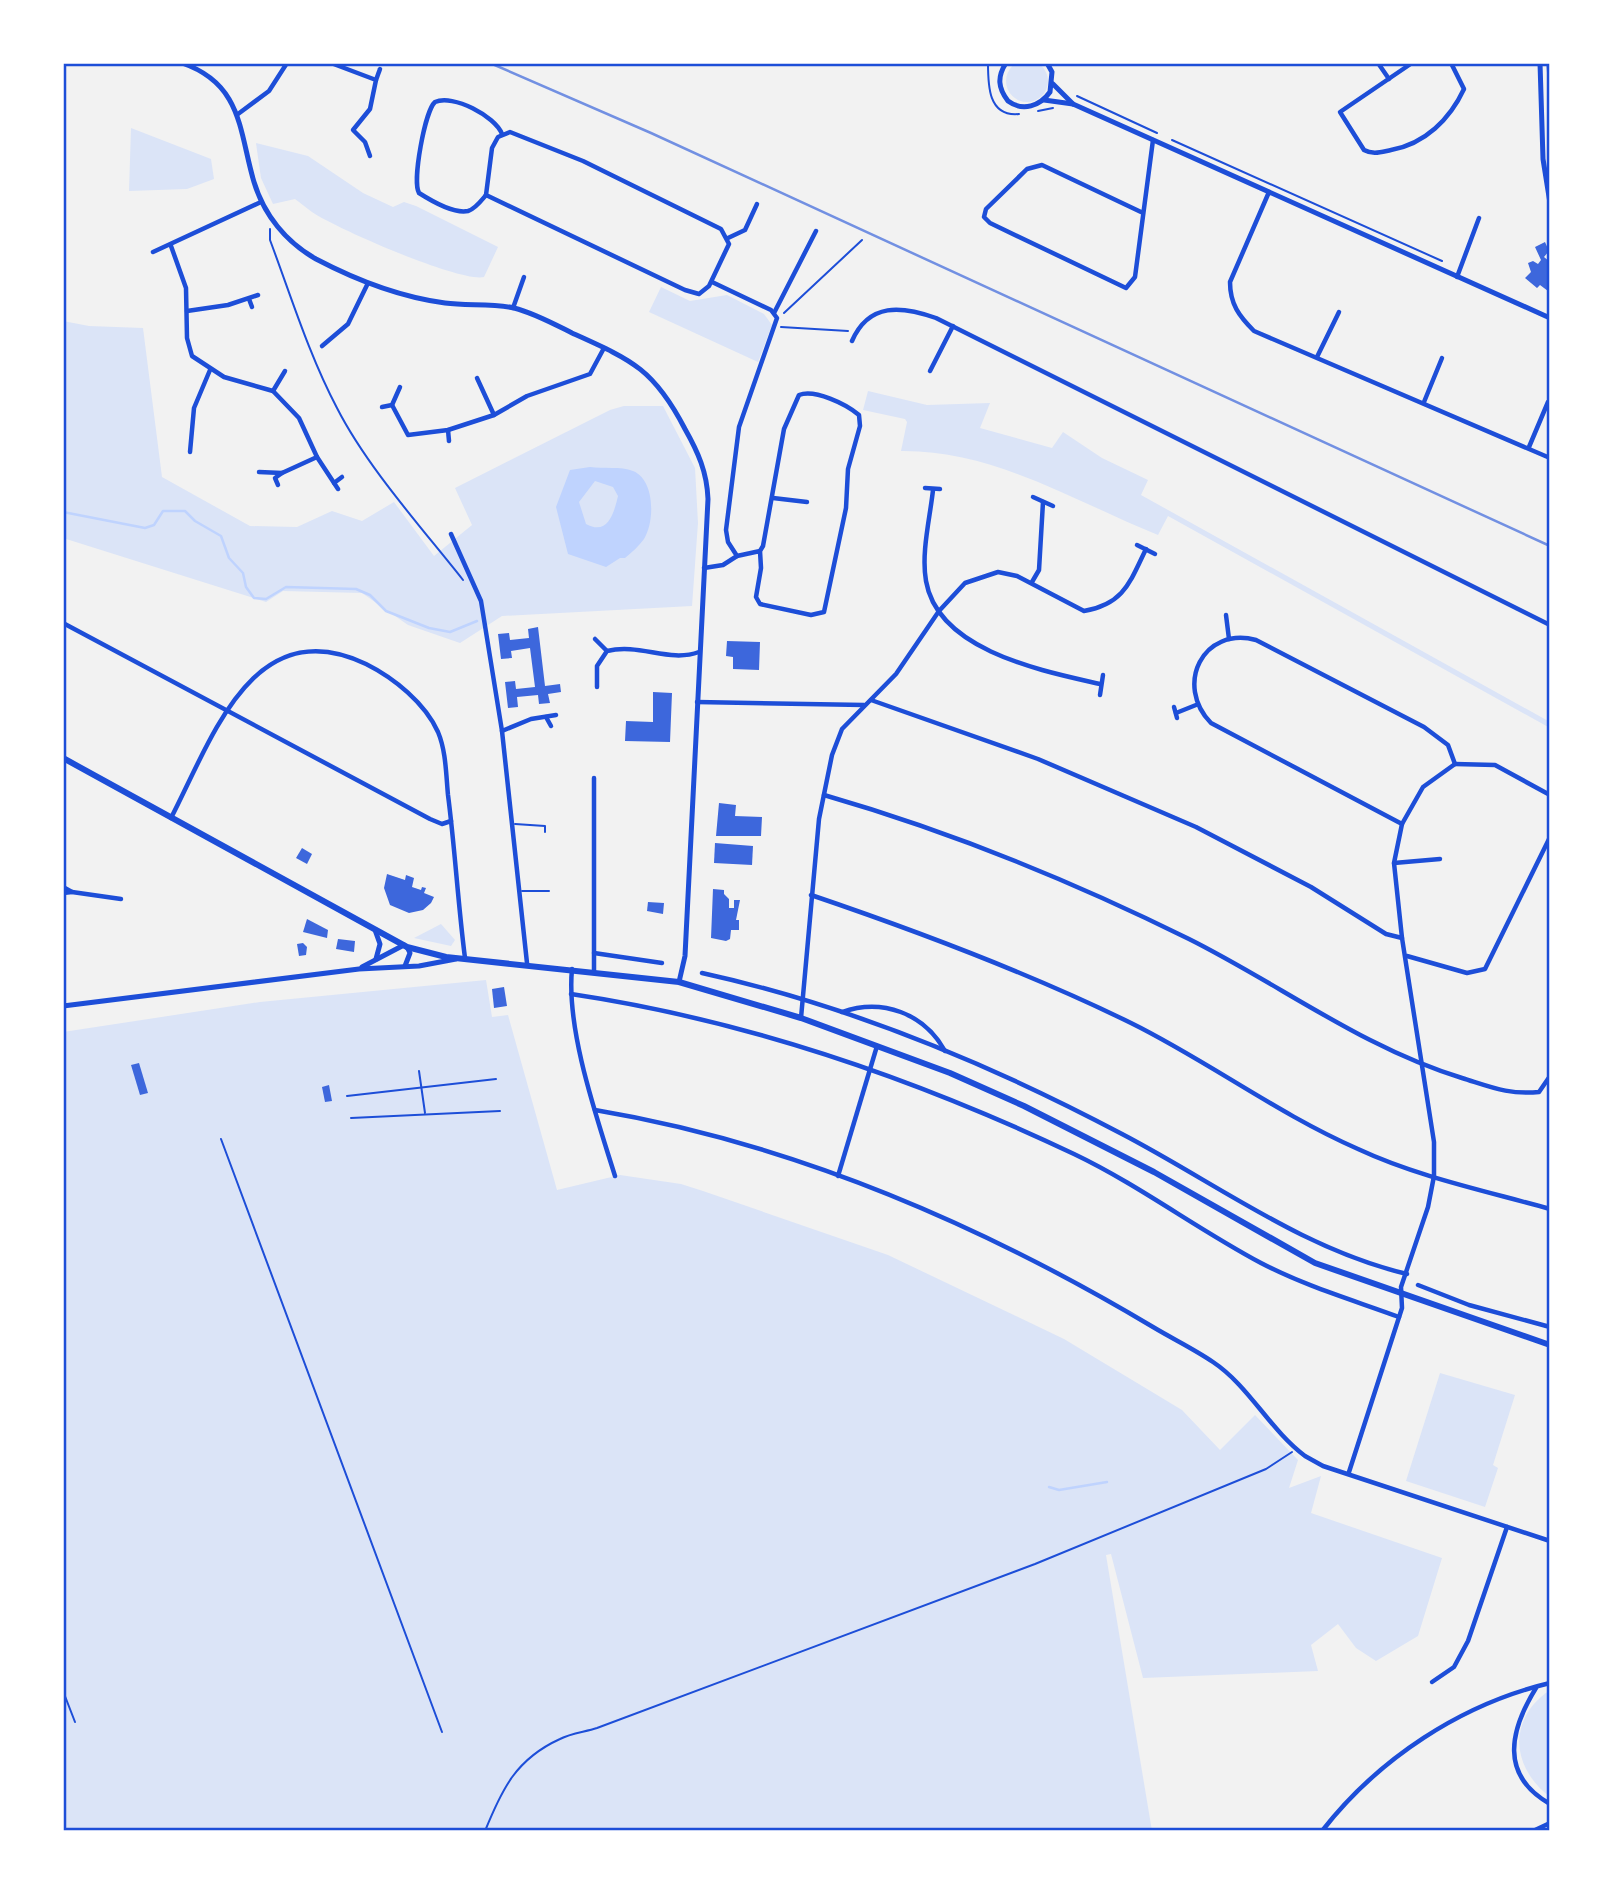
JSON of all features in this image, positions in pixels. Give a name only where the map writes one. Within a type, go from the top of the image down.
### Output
[{"type":"main road","points":[[63,758],[406,946],[462,958],[527,963],[679,982],[801,1018],[950,1073],[1092,1139],[1298,1256],[1402,1295],[1550,1345]]},
{"type":"street","points":[[181,63],[189,64],[230,100],[238,114],[261,202],[275,225],[305,253],[368,283],[409,297],[447,304],[513,308],[628,359],[660,385],[702,463],[708,499],[685,956],[679,982]]},
{"type":"street","points":[[238,114],[269,91],[287,63]]},
{"type":"street","points":[[331,63],[376,80]]},
{"type":"street","points":[[1006,63],[1000,66],[999,88],[1008,101],[1026,107],[1044,100],[1073,104],[1550,318]]},
{"type":"street","points":[[1044,100],[1053,84],[1052,72],[1046,63]]},
{"type":"street","points":[[1378,63],[1389,79]]},
{"type":"street","points":[[1412,63],[1340,112],[1364,150],[1371,154],[1404,148],[1447,119],[1464,89],[1451,63]]},
{"type":"street","points":[[1540,63],[1550,203]]},
{"type":"street","points":[[1549,63],[1550,82]]},
{"type":"street","points":[[370,156],[365,142],[353,130],[370,109],[380,69]]},
{"type":"street","points":[[1053,84],[1073,104]]},
{"type":"street","points":[[448,100],[492,118],[502,134],[492,148],[486,195],[474,208],[466,211],[455,210],[419,193],[415,181],[428,113],[435,102],[448,100]]},
{"type":"street","points":[[486,195],[685,290],[699,294],[712,282],[727,249],[728,239],[716,226],[523,135],[502,134]]},
{"type":"street","points":[[1141,212],[1042,165],[1027,169],[986,209],[984,217],[990,223],[1126,288],[1135,277],[1141,212],[1153,140]]},
{"type":"street","points":[[1269,192],[1230,282],[1230,297],[1238,315],[1254,331],[1550,458]]},
{"type":"street","points":[[153,252],[171,246],[261,202]]},
{"type":"street","points":[[728,239],[745,230],[757,204]]},
{"type":"street","points":[[1457,277],[1479,218]]},
{"type":"street","points":[[1467,229],[1476,232]]},
{"type":"street","points":[[737,556],[728,542],[726,530],[736,439],[774,330],[774,314],[816,231]]},
{"type":"street","points":[[171,246],[186,288],[187,338],[192,356],[210,370],[225,377],[273,391],[299,418],[317,457],[338,489]]},
{"type":"street","points":[[513,308],[524,277]]},
{"type":"street","points":[[712,282],[774,314]]},
{"type":"street","points":[[322,346],[348,324],[368,283]]},
{"type":"street","points":[[187,312],[258,295]]},
{"type":"street","points":[[249,299],[252,307]]},
{"type":"street","points":[[852,341],[857,330],[872,314],[887,308],[920,312],[953,326],[1550,625]]},
{"type":"street","points":[[1317,357],[1339,312]]},
{"type":"street","points":[[930,371],[953,326]]},
{"type":"street","points":[[408,435],[448,429],[494,415],[527,396],[590,374],[604,348]]},
{"type":"street","points":[[1424,402],[1442,358]]},
{"type":"street","points":[[190,452],[194,408],[210,370]]},
{"type":"street","points":[[273,391],[285,371]]},
{"type":"street","points":[[477,378],[494,415]]},
{"type":"street","points":[[392,405],[400,387]]},
{"type":"street","points":[[814,394],[846,406],[859,415],[860,426],[848,469],[846,508],[824,612],[811,615],[760,604],[756,597],[761,568],[760,551],[773,498],[784,429],[799,395],[814,394]]},
{"type":"street","points":[[1529,447],[1548,402]]},
{"type":"street","points":[[382,407],[392,405]]},
{"type":"street","points":[[392,405],[408,435]]},
{"type":"street","points":[[448,429],[449,441]]},
{"type":"street","points":[[404,443],[408,435]]},
{"type":"street","points":[[278,485],[275,478],[317,457]]},
{"type":"street","points":[[259,472],[282,473]]},
{"type":"street","points":[[334,483],[342,477]]},
{"type":"street","points":[[925,488],[940,489]]},
{"type":"street","points":[[933,490],[925,580],[939,611],[958,632],[988,649],[1028,667],[1100,684]]},
{"type":"street","points":[[1033,497],[1053,506]]},
{"type":"street","points":[[773,498],[807,502]]},
{"type":"street","points":[[1032,582],[1039,570],[1042,502]]},
{"type":"street","points":[[451,534],[481,601],[502,730],[527,963]]},
{"type":"street","points":[[1137,545],[1155,554]]},
{"type":"street","points":[[801,1018],[811,895],[824,795],[836,739],[852,716],[896,674],[939,611],[965,583],[998,572],[1032,582],[1084,611],[1091,610],[1107,606],[1124,592],[1146,549]]},
{"type":"street","points":[[704,568],[723,565],[737,556],[760,551]]},
{"type":"street","points":[[1226,615],[1229,639]]},
{"type":"street","points":[[63,623],[226,713],[430,819],[442,824],[452,821]]},
{"type":"street","points":[[595,639],[607,651]]},
{"type":"street","points":[[1402,824],[1216,726],[1196,705],[1194,685],[1198,664],[1215,645],[1229,639],[1256,640],[1424,727],[1448,745],[1455,764]]},
{"type":"street","points":[[607,651],[638,648],[673,655],[699,652]]},
{"type":"street","points":[[63,1006],[462,958],[452,821],[443,751],[428,714],[407,692],[374,668],[342,653],[305,651],[271,662],[245,684],[226,713],[171,818]]},
{"type":"street","points":[[597,687],[597,666],[607,651]]},
{"type":"street","points":[[1100,695],[1102,675]]},
{"type":"street","points":[[871,700],[1038,759],[1196,827],[1311,887],[1386,934],[1402,938]]},
{"type":"street","points":[[697,702],[865,705]]},
{"type":"street","points":[[1176,713],[1196,705]]},
{"type":"street","points":[[502,730],[556,715]]},
{"type":"street","points":[[546,717],[551,726]]},
{"type":"street","points":[[1349,1472],[1399,1317],[1407,1273],[1428,1207],[1434,1176],[1431,1110],[1402,938],[1394,863],[1402,824],[1423,787],[1455,764],[1495,765],[1550,795]]},
{"type":"street","points":[[594,778],[594,971]]},
{"type":"street","points":[[824,795],[913,823],[1030,866],[1190,939],[1353,1033],[1424,1067],[1514,1094],[1539,1092],[1550,1076]]},
{"type":"street","points":[[1406,957],[1420,958],[1466,973],[1485,969],[1550,837]]},
{"type":"street","points":[[1394,863],[1440,859]]},
{"type":"street","points":[[63,887],[72,892]]},
{"type":"street","points":[[63,893],[121,899]]},
{"type":"street","points":[[811,895],[999,963],[1132,1023],[1358,1150],[1434,1176],[1550,1209]]},
{"type":"street","points":[[374,962],[380,947],[375,930]]},
{"type":"street","points":[[359,969],[406,946],[410,953],[404,967]]},
{"type":"street","points":[[593,953],[662,963]]},
{"type":"street","points":[[572,968],[571,994],[595,1110],[615,1176]]},
{"type":"street","points":[[702,973],[841,1012],[945,1051],[1119,1132],[1247,1207],[1307,1238],[1367,1262],[1407,1273]]},
{"type":"street","points":[[571,994],[716,1021],[870,1071],[940,1097],[1073,1153],[1263,1264],[1301,1282],[1399,1317]]},
{"type":"street","points":[[841,1012],[874,1006],[903,1012],[927,1027],[945,1051]]},
{"type":"street","points":[[838,1176],[877,1046]]},
{"type":"street","points":[[595,1110],[699,1131],[838,1176],[958,1224],[1124,1309],[1214,1363],[1295,1449],[1323,1465],[1550,1541]]},
{"type":"street","points":[[1418,1285],[1469,1305],[1550,1327]]},
{"type":"street","points":[[1432,1682],[1454,1667],[1468,1641],[1507,1527]]},
{"type":"street","points":[[1322,1831],[1356,1790],[1433,1732],[1470,1712],[1550,1683]]},
{"type":"street","points":[[1536,1687],[1519,1718],[1512,1752],[1529,1788],[1550,1804]]},
{"type":"street","points":[[1533,1831],[1550,1823]]},
{"type":"lane","points":[[513,824],[545,826],[545,832]]},
{"type":"lane","points":[[520,891],[549,891]]},
{"type":"lane","points":[[221,1139],[442,1732]]},
{"type":"lane","points":[[63,1690],[75,1722]]},
{"type":"path","points":[[1071,92],[1460,270]]},
{"type":"path","points":[[275,225],[268,230],[270,240],[312,354],[338,410],[400,502],[467,585]]},
{"type":"path","points":[[774,314],[862,240]]},
{"type":"path","points":[[774,330],[787,326],[857,330]]},
{"type":"path","points":[[419,1071],[425,1115]]},
{"type":"path","points":[[346,1096],[496,1079]]},
{"type":"path","points":[[351,1118],[500,1111]]},
{"type":"path","points":[[485,1831],[503,1786],[513,1774],[561,1738],[597,1728],[1035,1564],[1266,1469],[1295,1449]]},
{"type":"shaded area","points":[[1027,60],[1042,66],[1048,81],[1042,96],[1027,102],[1012,96],[1006,81],[1012,66]]},
{"type":"shaded area","points":[[131,128],[211,159],[214,179],[187,189],[129,191]]},
{"type":"shaded area","points":[[256,143],[308,156],[363,193],[393,207],[404,202],[416,206],[498,247],[484,277],[451,272],[398,253],[325,220],[295,199],[273,204],[261,178]]},
{"type":"shaded area","points":[[661,287],[690,301],[727,295],[764,314],[772,325],[758,362],[649,312]]},
{"type":"shaded area","points":[[63,321],[89,326],[143,328],[162,477],[250,526],[297,527],[332,511],[362,521],[394,502],[434,556],[472,525],[455,488],[610,410],[624,406],[663,406],[695,468],[698,523],[692,606],[502,616],[460,643],[408,625],[362,593],[283,591],[266,602],[63,538]]},
{"type":"shaded area","points":[[868,391],[927,405],[990,403],[980,428],[1052,448],[1063,432],[1102,458],[1148,480],[1141,495],[1550,722],[1550,728],[1168,516],[1158,535],[1001,468],[935,453],[901,451],[907,422],[905,419],[863,410]]},
{"type":"shaded area","points":[[441,924],[455,940],[451,946],[414,938]]},
{"type":"shaded area","points":[[486,980],[492,1017],[508,1015],[557,1190],[620,1175],[681,1184],[888,1255],[1064,1339],[1182,1410],[1220,1450],[1255,1415],[1298,1460],[1289,1488],[1321,1476],[1311,1513],[1442,1558],[1418,1636],[1376,1661],[1356,1648],[1338,1624],[1311,1645],[1318,1671],[1143,1678],[1111,1554],[1106,1555],[1152,1831],[63,1831],[63,1032],[260,1002]]},
{"type":"shaded area","points":[[1440,1373],[1515,1395],[1493,1465],[1498,1468],[1485,1507],[1406,1481]]},
{"type":"shaded area","points":[[1550,1690],[1550,1797],[1527,1772],[1519,1743],[1526,1715]]},
{"type":"water","points":[[590,467],[623,469],[633,471],[646,483],[651,502],[648,531],[642,542],[625,558],[620,558],[606,567],[568,554],[556,507],[570,470]],"holes":[[[595,481],[613,487],[618,496],[609,521],[600,527],[586,524],[579,502]]]},
{"type":"building","points":[[1545,242],[1549,251],[1544,257],[1550,262],[1548,291],[1540,285],[1537,288],[1525,278],[1531,272],[1528,263],[1533,261],[1538,264],[1541,260],[1535,247]]},
{"type":"building","points":[[538,627],[545,686],[560,684],[561,692],[548,694],[550,703],[539,704],[538,695],[517,697],[518,707],[508,708],[505,682],[515,681],[516,689],[535,687],[530,648],[511,651],[512,658],[501,659],[498,634],[509,633],[510,640],[529,638],[528,629]]},
{"type":"building","points":[[727,641],[760,642],[759,670],[733,669],[733,657],[726,656]]},
{"type":"building","points":[[653,692],[672,693],[670,742],[625,741],[626,721],[653,722]]},
{"type":"building","points":[[719,803],[736,805],[735,816],[762,817],[761,836],[716,836]]},
{"type":"building","points":[[715,843],[753,846],[752,865],[714,863]]},
{"type":"building","points":[[302,848],[312,854],[307,864],[296,858]]},
{"type":"building","points":[[387,874],[405,880],[406,875],[414,878],[412,887],[421,890],[422,887],[426,888],[424,893],[434,897],[431,903],[423,910],[409,913],[390,905],[384,888]]},
{"type":"building","points":[[713,889],[724,890],[729,899],[729,908],[734,908],[734,900],[740,900],[736,920],[739,920],[739,930],[731,930],[730,939],[726,941],[711,938]]},
{"type":"building","points":[[648,902],[664,903],[663,914],[647,911]]},
{"type":"building","points":[[307,919],[328,930],[327,938],[303,932]]},
{"type":"building","points":[[338,939],[355,941],[354,952],[336,949]]},
{"type":"building","points":[[303,943],[307,947],[306,955],[299,956],[297,944]]},
{"type":"building","points":[[504,987],[507,1006],[494,1008],[492,989]]},
{"type":"building","points":[[139,1063],[148,1093],[140,1095],[131,1065]]},
{"type":"building","points":[[329,1085],[332,1101],[325,1102],[322,1087]]},
{"type":"waterway","points":[[63,512],[145,528],[154,525],[163,511],[185,511],[195,521],[221,536],[229,558],[243,573],[246,587],[254,598],[266,599],[286,587],[356,589],[370,595],[386,611],[429,628],[450,632],[477,621]]},
{"type":"waterway","points":[[1049,1487],[1059,1490],[1107,1482]]},
{"type":"railway","points":[[490,63],[651,133],[1550,546]]}]
